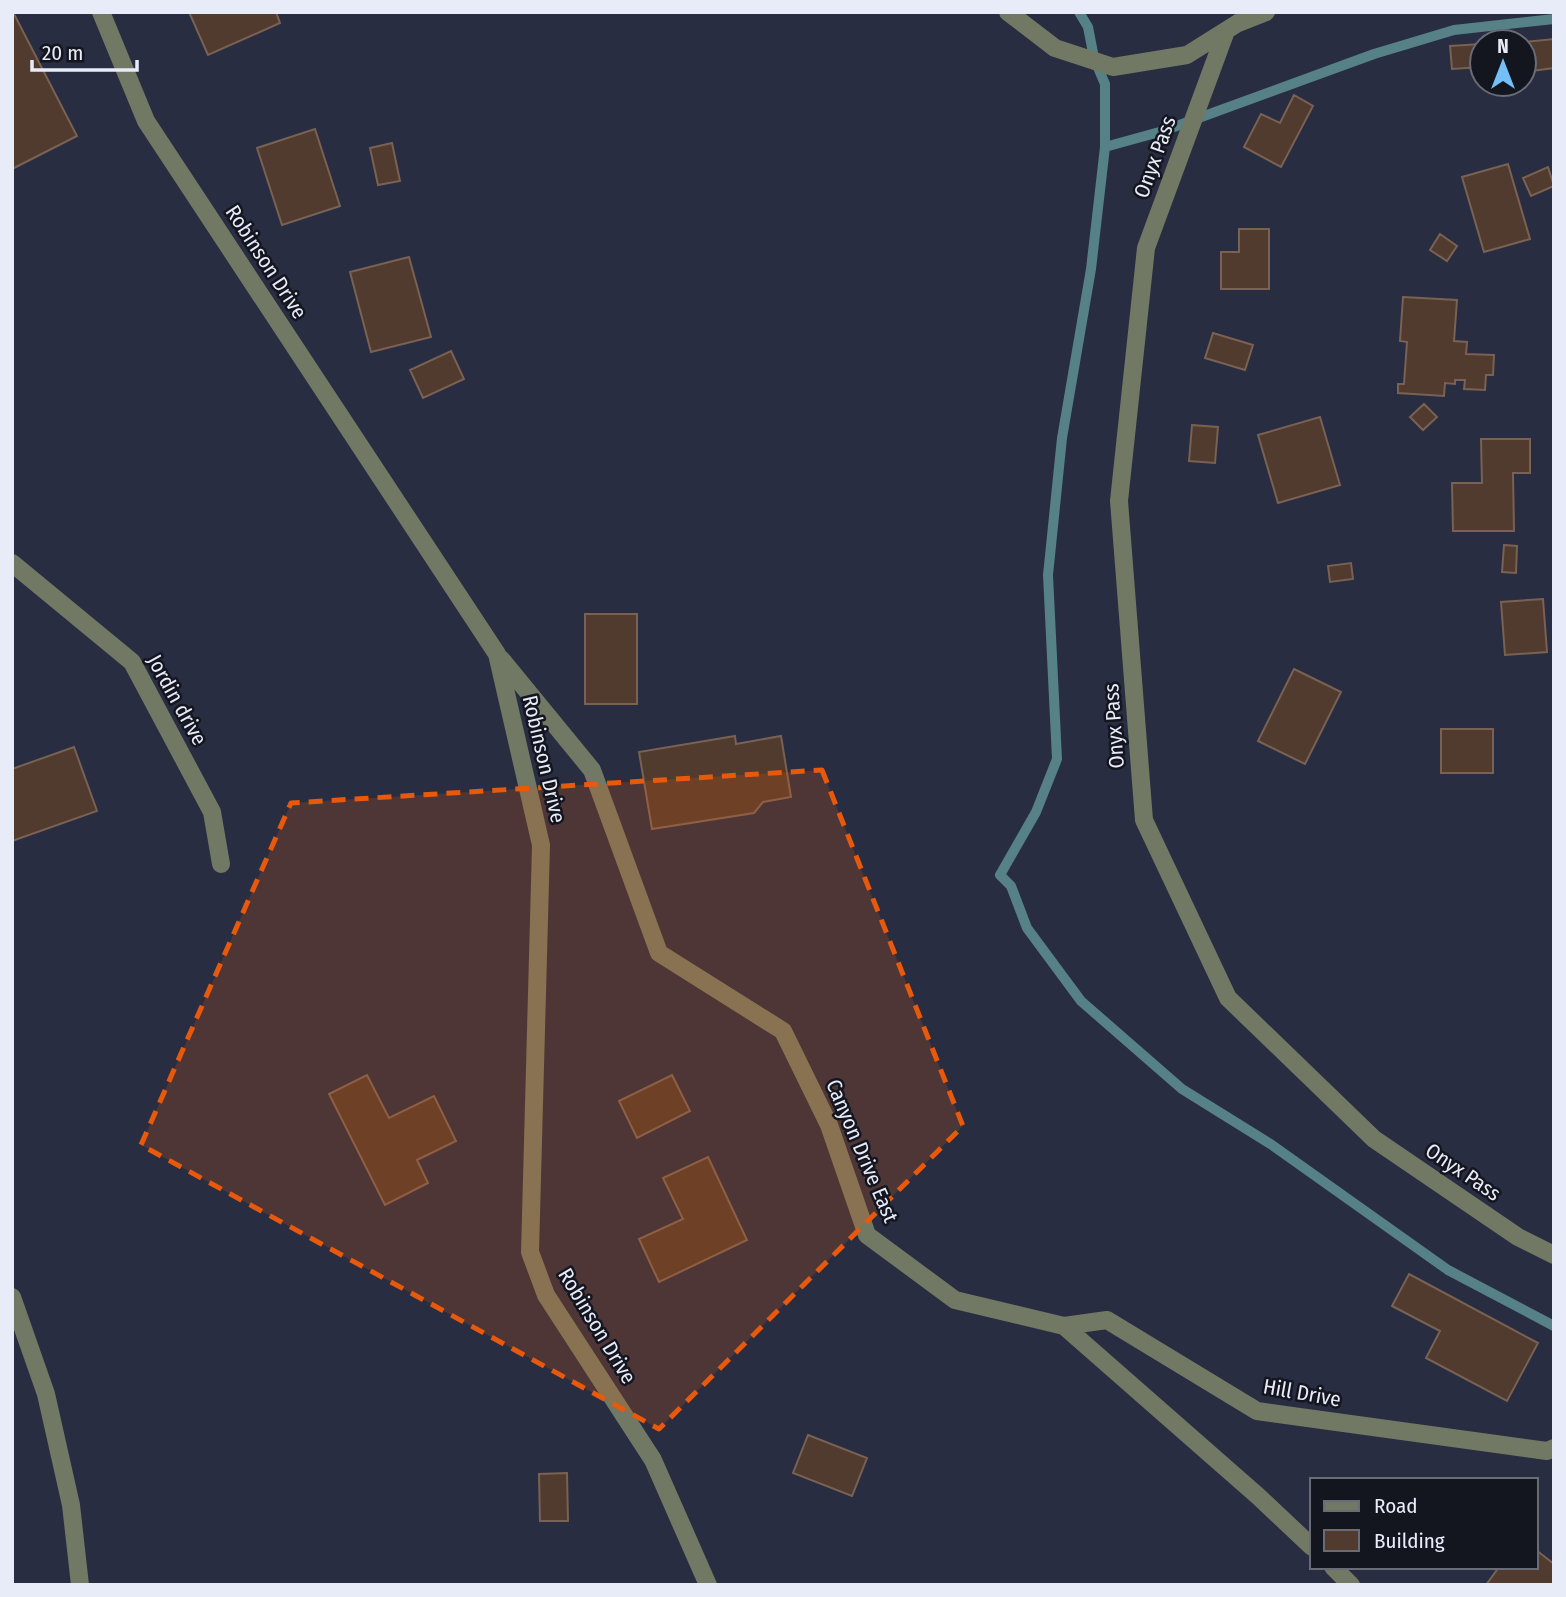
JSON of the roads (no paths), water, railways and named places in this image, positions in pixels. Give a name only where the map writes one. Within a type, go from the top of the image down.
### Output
[{"type":"street","name":"Robinson Drive","points":[[101,12],[146,121],[497,654],[541,845],[530,1252],[546,1295],[653,1460],[708,1585]]},
{"type":"street","points":[[1008,12],[1055,48],[1113,68],[1188,55],[1226,31],[1266,12]]},
{"type":"street","name":"Onyx Pass","points":[[1226,31],[1146,248],[1119,501],[1144,820],[1228,998],[1374,1139],[1518,1237],[1554,1255]]},
{"type":"street","name":"Jordin drive","points":[[12,563],[132,662],[212,812],[221,864]]},
{"type":"street","name":"Canyon Drive East","points":[[497,654],[592,770],[659,953],[783,1031],[830,1125],[867,1234],[955,1300],[1064,1326],[1310,1545]]},
{"type":"street","points":[[12,1297],[46,1394],[71,1505],[80,1585]]},
{"type":"street","name":"Hill Drive","points":[[1064,1326],[1107,1320],[1257,1411],[1547,1451],[1554,1448]]},
{"type":"street","points":[[1335,1569],[1351,1585]]},
{"type":"waterway","points":[[1079,12],[1088,27],[1094,58],[1105,84],[1105,147],[1091,269],[1062,438],[1048,575],[1057,759],[1036,812],[1000,875],[1011,886],[1027,928],[1081,1001],[1182,1089],[1272,1145],[1448,1270],[1554,1326]]},
{"type":"waterway","points":[[1105,147],[1163,131],[1374,54],[1454,30],[1554,19]]}]
